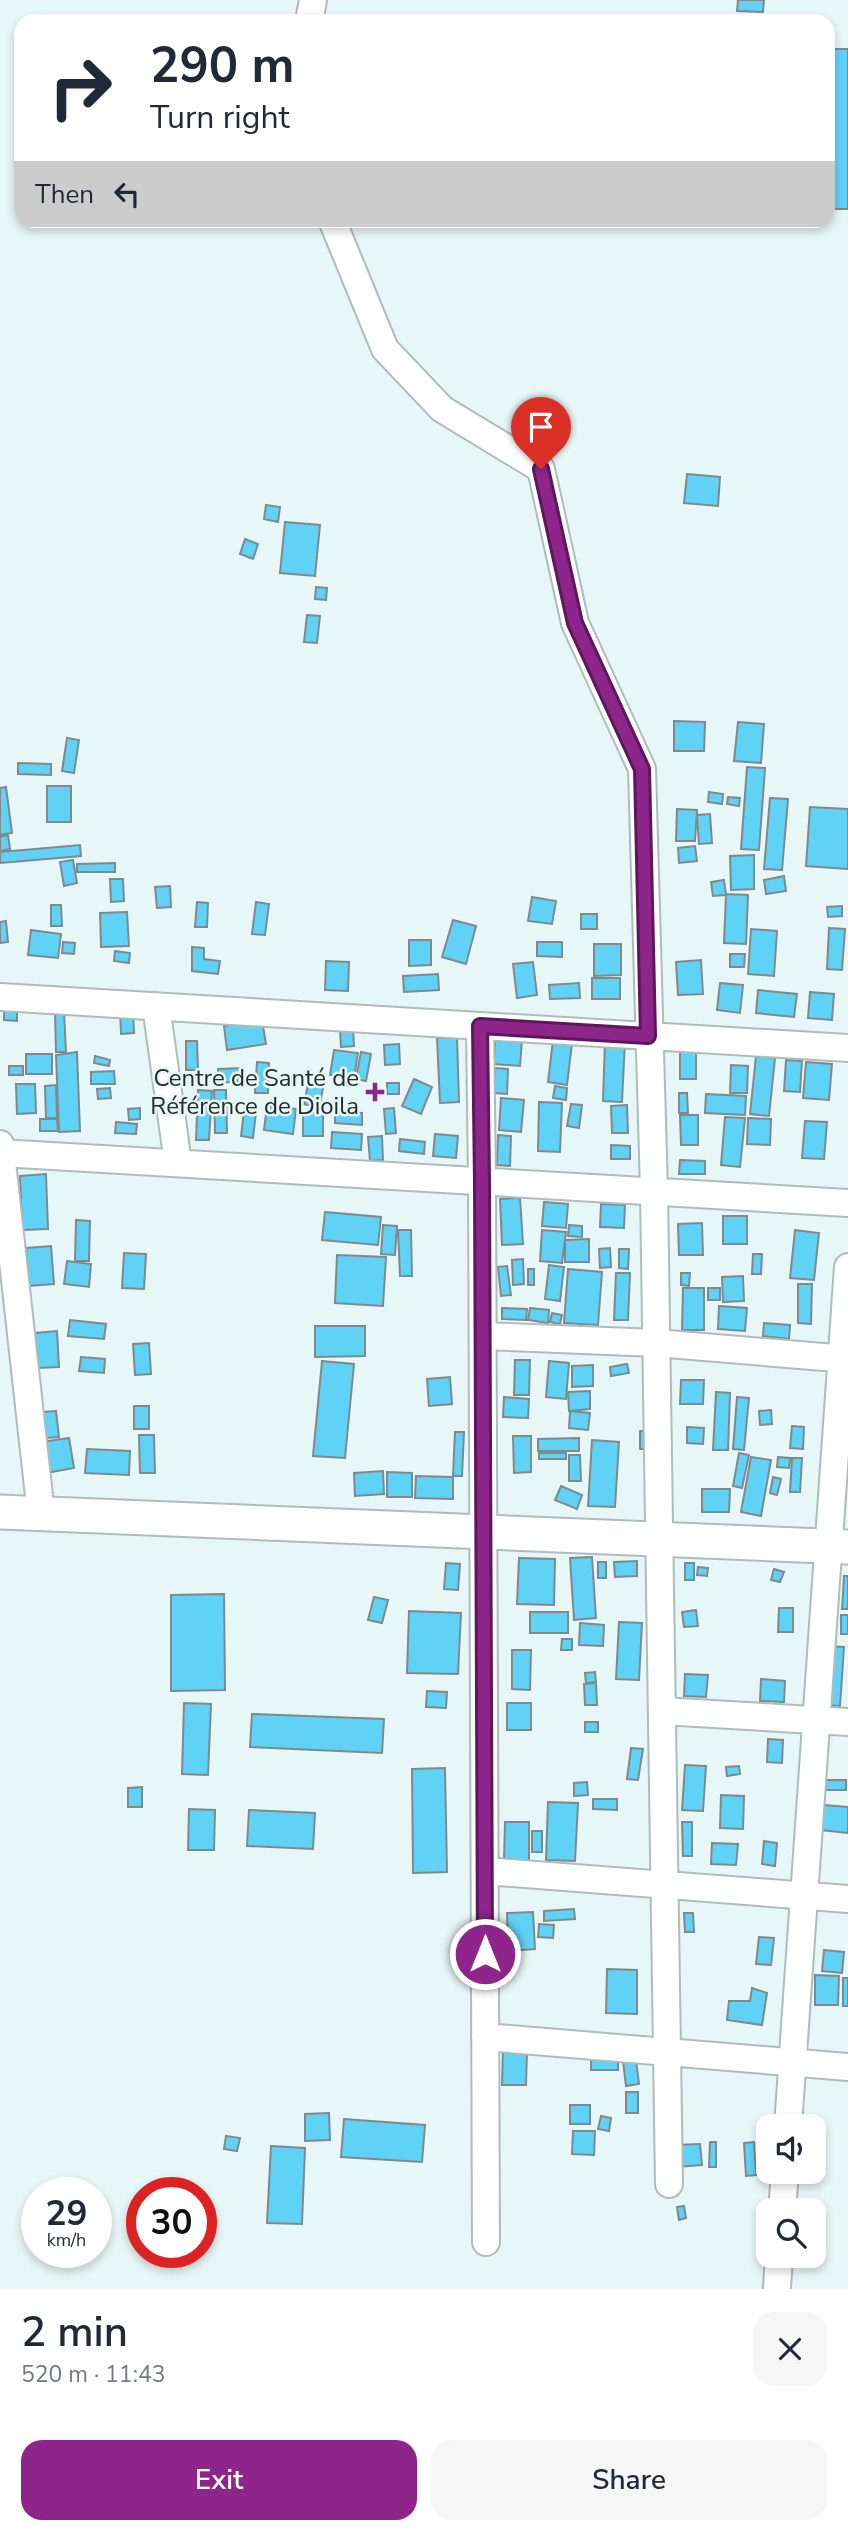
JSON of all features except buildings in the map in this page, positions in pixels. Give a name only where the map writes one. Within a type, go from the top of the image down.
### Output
[{"type":"main road","points":[[0,1512],[838,1547]]},
{"type":"street","points":[[335,228],[385,349],[442,409],[541,469],[575,623],[642,769],[654,1191],[669,2184]]},
{"type":"street","points":[[0,997],[848,1048]]},
{"type":"street","points":[[156,1006],[178,1163]]},
{"type":"street","points":[[480,1026],[486,2242]]},
{"type":"street","points":[[41,1514],[10,1307],[0,1150],[848,1203]]},
{"type":"street","points":[[789,2114],[816,1720],[838,1547],[848,1267]]},
{"type":"street","points":[[483,1336],[656,1343],[845,1359]]},
{"type":"street","points":[[662,1711],[848,1722]]},
{"type":"street","points":[[485,1871],[848,1899]]},
{"type":"street","points":[[485,2037],[848,2067]]},
{"type":"street","points":[[776,2287],[778,2268]]},
{"type":"place","name":"Centre de Santé de Référence de Dioila","points":[[375,1092]]},
{"type":"route","points":[[485,1954],[480,1026],[648,1036],[642,769],[575,623],[541,469]]}]
